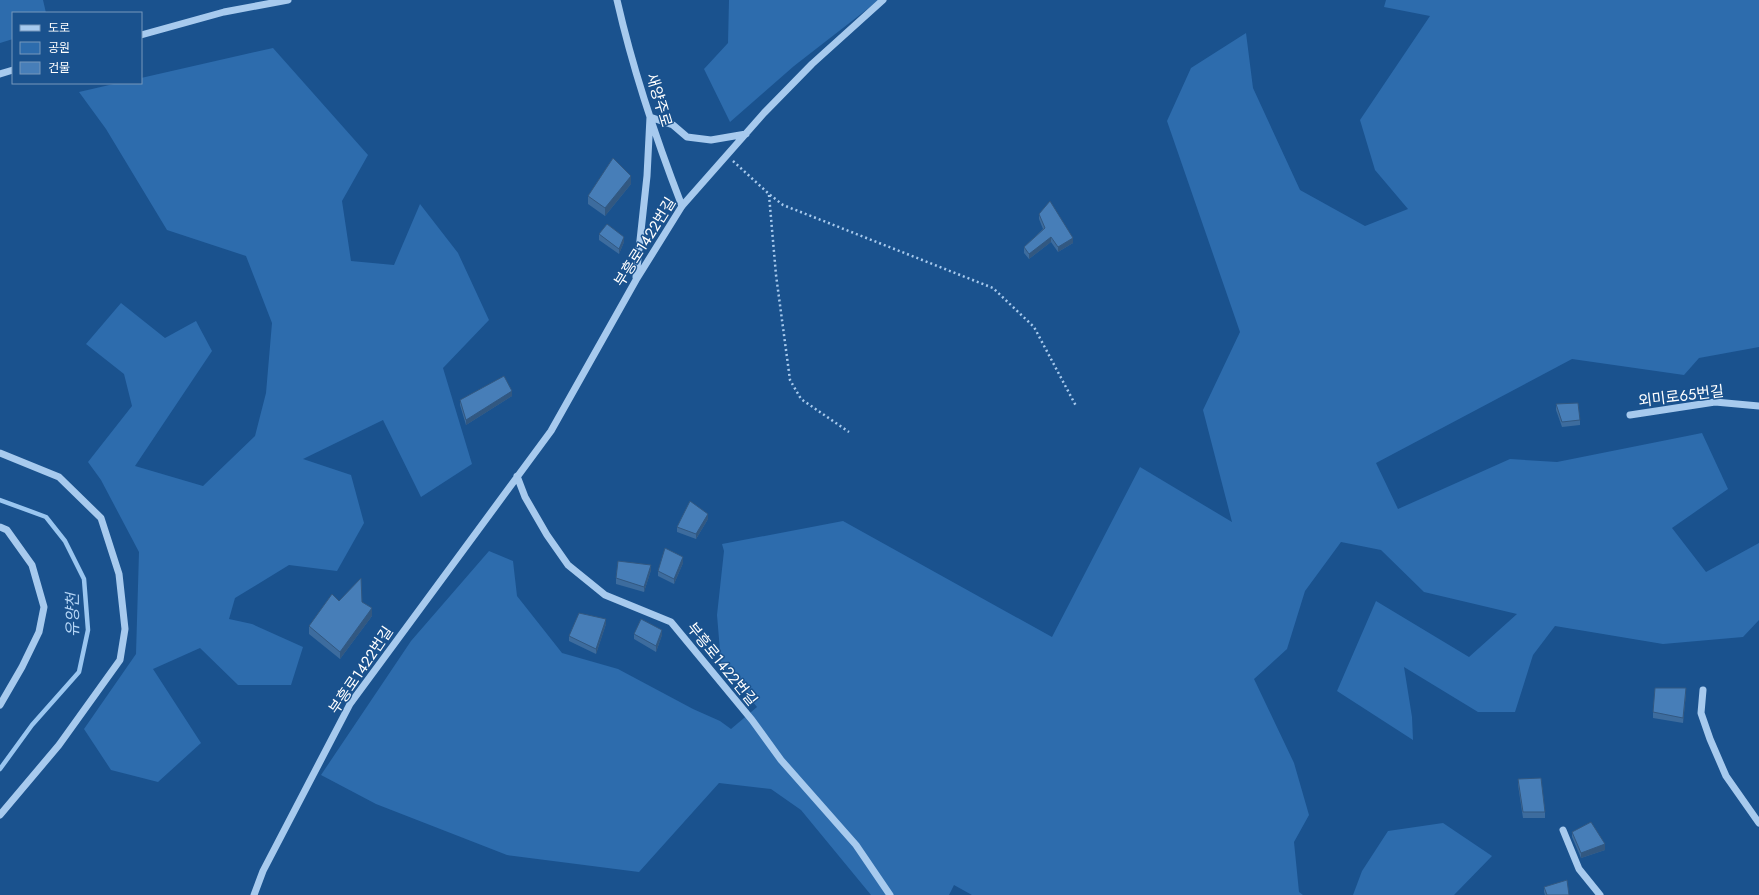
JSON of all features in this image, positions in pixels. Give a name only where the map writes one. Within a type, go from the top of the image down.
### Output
[{"type":"street","points":[[142,35],[224,12],[288,0]]},
{"type":"street","name":"새양주로","points":[[617,0],[627,42],[661,153],[682,206]]},
{"type":"street","name":"부흥로1422번길","points":[[254,895],[263,871],[350,704],[551,431],[636,280],[682,206],[746,134],[812,64],[884,0]]},
{"type":"street","points":[[0,74],[12,70]]},
{"type":"street","points":[[636,280],[647,176],[650,117],[674,126],[687,137],[711,140],[746,134]]},
{"type":"street","name":"외미로65번길","points":[[1630,415],[1715,402],[1759,406]]},
{"type":"street","points":[[0,453],[59,477],[101,518],[119,574],[125,629],[120,660],[59,745],[0,815]]},
{"type":"street","name":"부흥로1422번길","points":[[517,476],[525,497],[547,535],[568,565],[605,595],[671,622],[752,720],[781,760],[856,845],[890,895]]},
{"type":"street","points":[[0,527],[7,530],[32,564],[44,607],[39,632],[22,667],[0,705]]},
{"type":"street","points":[[1703,690],[1701,713],[1710,739],[1726,776],[1759,823]]},
{"type":"street","points":[[1562,830],[1579,869],[1600,895]]},
{"type":"path","points":[[727,156],[783,205],[993,288],[1034,327],[1076,406]]},
{"type":"path","points":[[769,194],[776,275],[790,380],[801,399],[849,432]]},
{"type":"green space","points":[[0,0],[43,0],[46,12],[12,12],[12,39],[0,43]]},
{"type":"green space","points":[[729,0],[879,0],[794,66],[730,122],[704,69],[728,43]]},
{"type":"green space","points":[[1386,0],[1759,0],[1759,347],[1699,358],[1684,375],[1572,359],[1376,463],[1398,509],[1510,459],[1557,462],[1702,433],[1728,489],[1672,528],[1706,572],[1759,543],[1759,620],[1743,637],[1663,644],[1555,626],[1533,655],[1515,712],[1478,712],[1404,667],[1412,717],[1413,740],[1337,691],[1376,601],[1469,657],[1517,614],[1424,592],[1381,550],[1341,542],[1305,591],[1287,649],[1254,679],[1294,763],[1309,815],[1294,842],[1299,892],[1303,895],[972,895],[954,885],[949,895],[871,895],[801,810],[771,789],[719,783],[639,872],[507,855],[376,804],[321,775],[411,641],[489,551],[513,561],[517,596],[562,653],[618,669],[693,709],[720,721],[731,729],[757,707],[721,663],[717,615],[724,551],[722,544],[843,521],[1052,637],[1140,467],[1232,522],[1203,410],[1240,332],[1167,121],[1191,68],[1246,33],[1253,88],[1300,190],[1365,226],[1408,209],[1375,170],[1360,120],[1430,16],[1384,7]]},
{"type":"green space","points":[[273,48],[368,155],[342,201],[351,261],[394,265],[420,204],[458,253],[489,320],[443,368],[472,464],[421,497],[383,420],[303,459],[351,475],[364,523],[337,571],[289,565],[235,598],[229,619],[252,624],[303,647],[291,685],[238,685],[200,648],[153,669],[201,743],[158,782],[111,770],[84,729],[136,654],[139,552],[101,480],[88,462],[132,406],[124,374],[86,344],[121,303],[165,338],[196,321],[212,351],[135,466],[203,486],[255,436],[266,393],[272,323],[246,256],[167,230],[106,129],[79,92],[114,84],[142,84],[142,78]]},
{"type":"green space","points":[[1443,823],[1492,856],[1454,895],[1353,895],[1362,871],[1388,831]]},
{"type":"building","points":[[613,158],[631,176],[605,208],[588,196]]},
{"type":"building","points":[[1050,201],[1073,238],[1058,247],[1051,237],[1029,254],[1024,247],[1045,228],[1039,214]]},
{"type":"building","points":[[607,224],[624,237],[619,249],[599,234]]},
{"type":"building","points":[[504,376],[512,391],[466,420],[460,400]]},
{"type":"building","points":[[1578,403],[1580,420],[1562,422],[1556,404]]},
{"type":"building","points":[[690,501],[708,514],[696,534],[677,527]]},
{"type":"building","points":[[665,548],[683,557],[674,579],[658,571]]},
{"type":"building","points":[[618,561],[651,565],[644,587],[616,578]]},
{"type":"building","points":[[361,578],[362,602],[372,608],[340,652],[309,626],[332,594],[339,601]]},
{"type":"building","points":[[579,613],[606,619],[596,649],[569,636]]},
{"type":"building","points":[[641,619],[662,630],[656,646],[634,634]]},
{"type":"building","points":[[1655,688],[1686,688],[1683,718],[1653,712]]},
{"type":"building","points":[[1541,778],[1545,812],[1523,812],[1518,779]]},
{"type":"building","points":[[1591,822],[1605,844],[1581,853],[1572,832]]},
{"type":"building","points":[[1567,880],[1569,895],[1547,895],[1544,887]]},
{"type":"waterway","name":"유양천","points":[[0,500],[46,517],[65,541],[84,579],[88,630],[79,672],[32,725],[0,769]]}]
